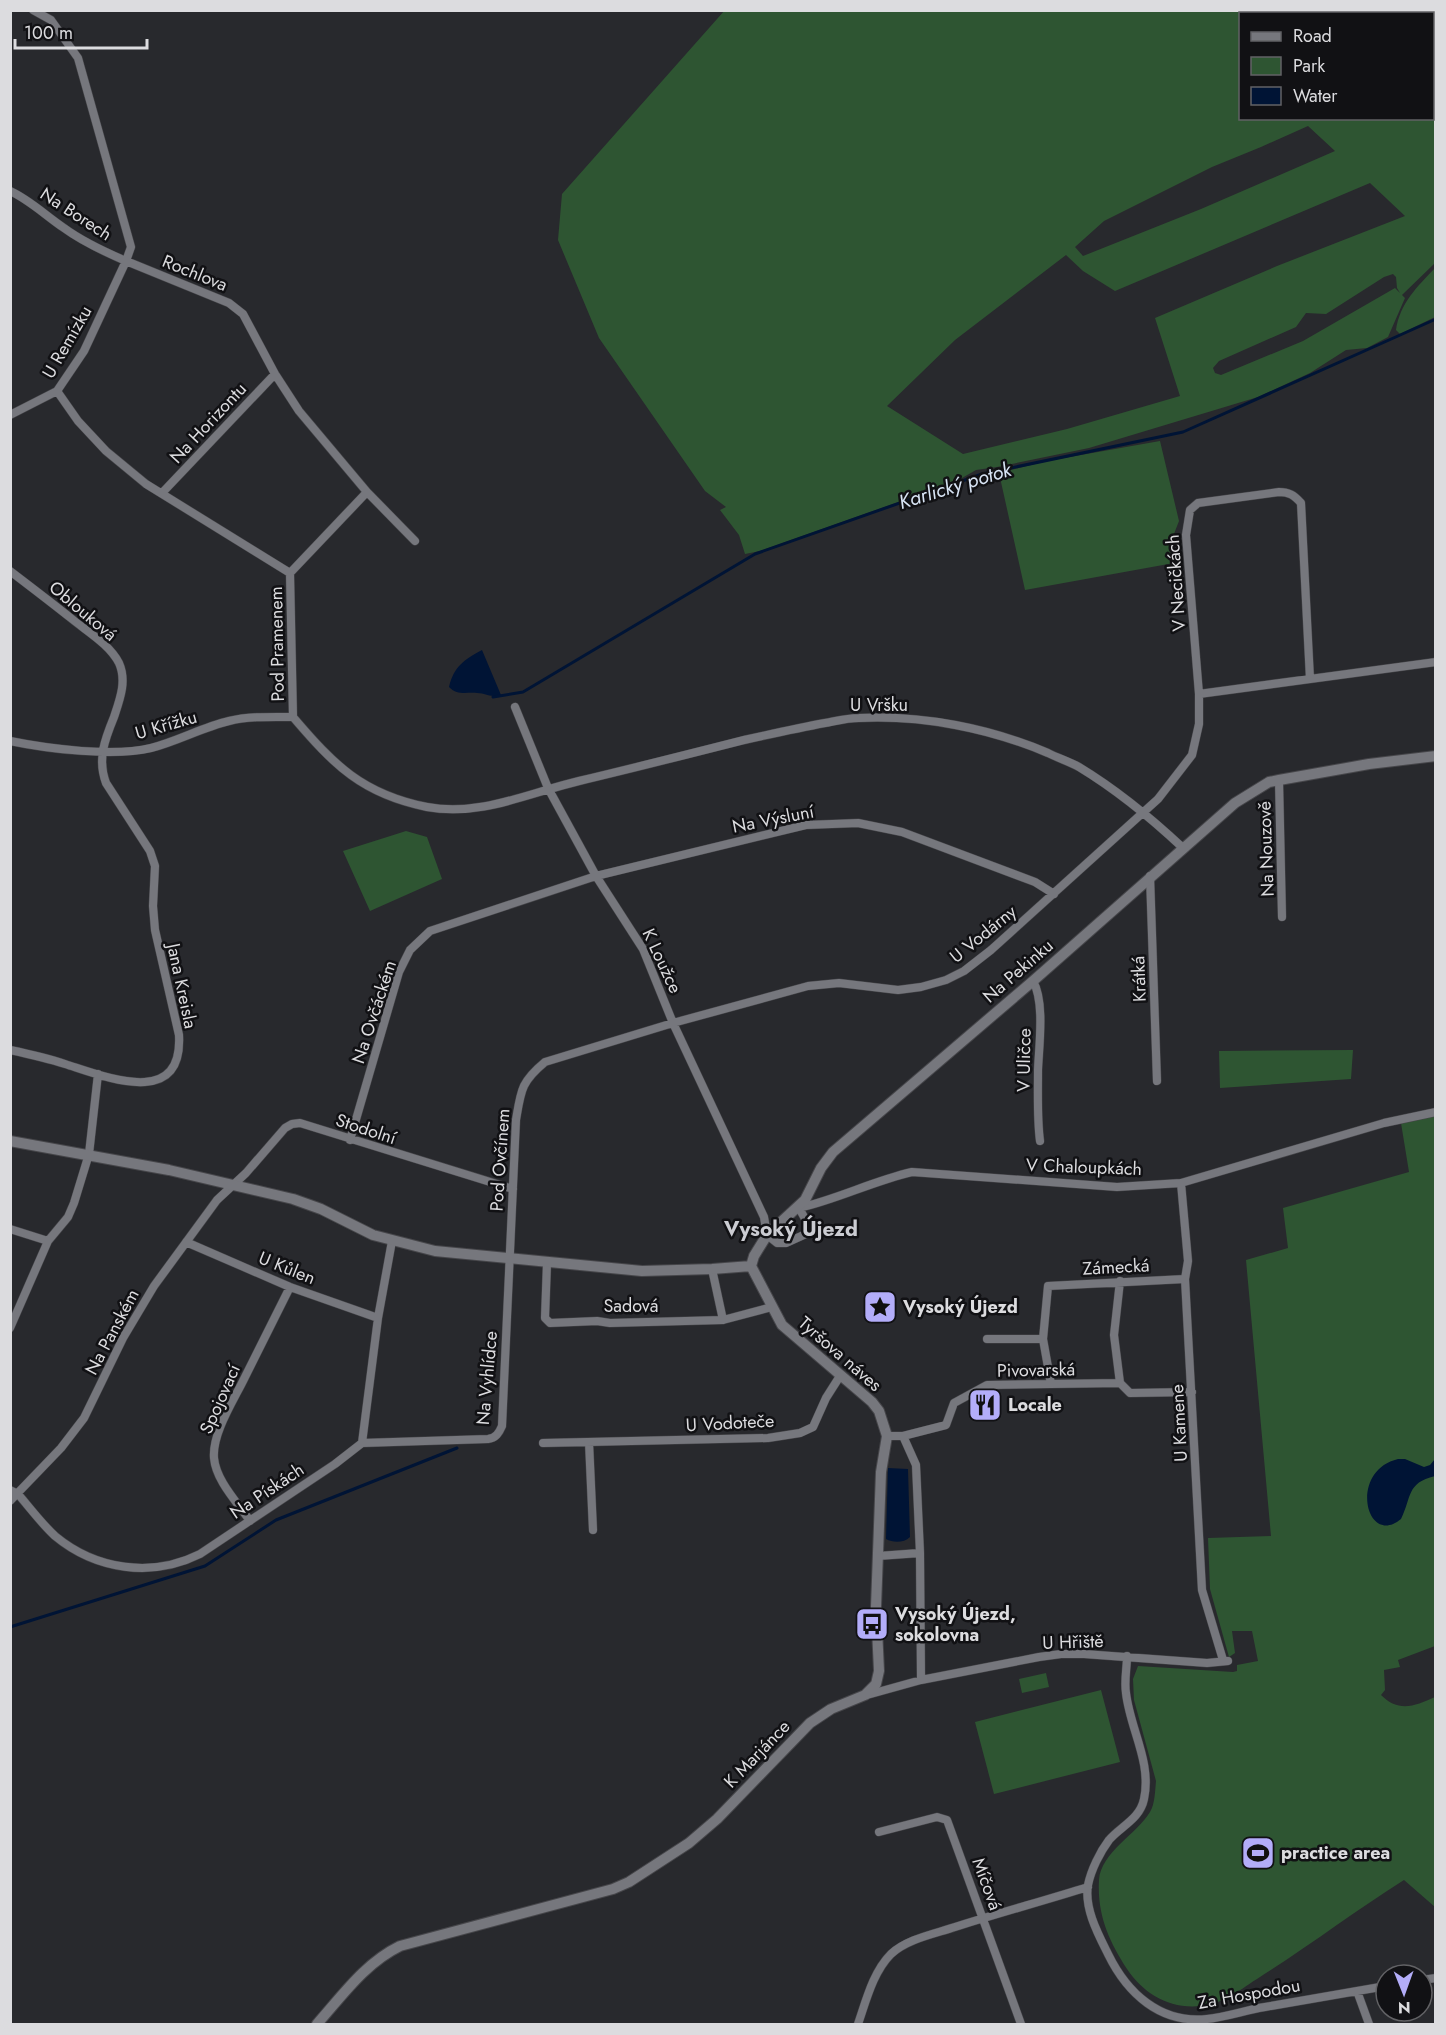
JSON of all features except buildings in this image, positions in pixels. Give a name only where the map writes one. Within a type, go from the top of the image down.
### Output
[{"type":"street","points":[[33,10],[51,20],[78,58],[131,247],[126,261]]},
{"type":"street","name":"Na Borech","points":[[10,191],[21,196],[73,234],[98,249],[126,261]]},
{"type":"street","name":"Rochlova","points":[[126,261],[229,303],[243,314],[275,374],[299,411],[367,492],[415,541]]},
{"type":"street","name":"U Remízku","points":[[10,415],[57,391],[84,351],[126,261]]},
{"type":"street","name":"Na Horizontu","points":[[162,494],[275,374]]},
{"type":"street","points":[[57,391],[78,421],[106,451],[146,484],[290,573]]},
{"type":"street","name":"Pod Pramenem","points":[[367,492],[290,573],[293,717],[333,762],[356,780],[378,791],[428,807],[456,810],[483,808],[548,788]]},
{"type":"street","name":"V Necičkách","points":[[1199,694],[1186,536],[1190,510],[1198,502],[1287,492],[1301,503],[1310,679]]},
{"type":"street","name":"Oblouková","points":[[10,571],[94,637],[109,650],[119,664],[123,680],[122,695],[102,751]]},
{"type":"street","points":[[1199,694],[1436,662]]},
{"type":"street","name":"U Vodárny","points":[[673,1023],[808,986],[839,983],[898,990],[946,980],[964,971],[1054,894],[1158,799],[1192,755],[1199,724],[1199,694]]},
{"type":"street","name":"K Loužce","points":[[515,707],[548,788],[597,876],[643,949],[673,1023],[764,1217],[767,1234]]},
{"type":"street","name":"U Křížku","points":[[10,741],[33,746],[102,751],[150,748],[227,722],[250,717],[293,717]]},
{"type":"street","name":"U Vršku","points":[[548,788],[787,730],[857,717],[925,721],[971,728],[1029,745],[1078,766],[1144,812],[1183,848]]},
{"type":"street","name":"Jana Kreisla","points":[[10,1050],[40,1056],[133,1083],[159,1080],[172,1070],[180,1051],[179,1035],[155,930],[153,906],[155,866],[150,851],[106,783],[102,770],[102,751]]},
{"type":"street","name":"Na Pekinku","points":[[799,1208],[806,1200],[821,1168],[833,1152],[1235,803],[1269,782],[1369,764],[1436,756]]},
{"type":"street","name":"Na Nouzově","points":[[1279,780],[1282,917]]},
{"type":"street","name":"Na Výsluní","points":[[597,876],[806,825],[858,823],[902,832],[1035,882],[1054,894]]},
{"type":"street","name":"Na Ovčáckém","points":[[350,1140],[399,972],[410,950],[430,931],[597,876]]},
{"type":"street","name":"Krátká","points":[[1150,876],[1157,1081]]},
{"type":"street","name":"V Uličce","points":[[1032,981],[1038,990],[1040,1022],[1038,1114],[1040,1141]]},
{"type":"street","name":"Pod Ovčínem","points":[[509,1259],[516,1120],[521,1089],[530,1074],[545,1062],[673,1023]]},
{"type":"street","points":[[10,1328],[48,1241],[68,1217],[74,1203],[88,1154],[98,1074]]},
{"type":"street","name":"V Chaloupkách","points":[[799,1208],[825,1202],[912,1172],[1117,1187],[1181,1183],[1384,1123],[1436,1112]]},
{"type":"street","name":"Stodolní","points":[[234,1185],[285,1128],[300,1123],[513,1189]]},
{"type":"street","points":[[10,1141],[169,1170],[293,1199],[392,1241],[435,1251],[642,1271],[711,1269],[751,1266],[767,1234],[799,1208],[808,1224],[808,1233],[786,1243],[777,1243],[767,1234]]},
{"type":"street","name":"U Kamene","points":[[1181,1183],[1188,1262],[1185,1279],[1202,1590],[1226,1661]]},
{"type":"street","name":"Na Panském","points":[[10,1501],[14,1492],[61,1448],[84,1418],[133,1321],[154,1286],[217,1200],[234,1185]]},
{"type":"street","points":[[10,1229],[48,1241]]},
{"type":"street","points":[[362,1443],[378,1318],[392,1241]]},
{"type":"street","name":"U Kůlen","points":[[186,1242],[290,1287],[378,1318]]},
{"type":"street","name":"Na Vyhlídce","points":[[362,1443],[488,1439],[498,1435],[502,1426],[509,1259]]},
{"type":"street","name":"Sadová","points":[[547,1263],[545,1318],[550,1323],[723,1320],[772,1307]]},
{"type":"street","name":"Tyršova náves","points":[[751,1266],[782,1325],[872,1402],[879,1411],[887,1436],[881,1472],[876,1607],[879,1671],[876,1684],[865,1695]]},
{"type":"street","points":[[711,1269],[723,1320]]},
{"type":"street","name":"Zámecká","points":[[1043,1339],[1048,1286],[1185,1279]]},
{"type":"street","points":[[1120,1281],[1114,1328],[1120,1383]]},
{"type":"street","name":"Spojovací","points":[[250,1521],[218,1474],[214,1460],[214,1448],[221,1427],[290,1287]]},
{"type":"street","points":[[987,1339],[1043,1339],[1050,1384]]},
{"type":"street","name":"U Vodoteče","points":[[543,1443],[743,1439],[800,1433],[813,1427],[840,1376]]},
{"type":"street","name":"Pivovarská","points":[[903,1436],[946,1425],[954,1403],[987,1385],[1120,1383],[1130,1393],[1192,1392]]},
{"type":"street","points":[[865,1695],[921,1680],[920,1553],[916,1465],[903,1436],[887,1436]]},
{"type":"street","name":"Na Pískách","points":[[14,1492],[67,1545],[94,1559],[128,1568],[158,1568],[189,1560],[335,1464],[362,1443]]},
{"type":"street","points":[[589,1443],[593,1530]]},
{"type":"street","points":[[878,1557],[920,1553]]},
{"type":"street","name":"U Hřiště","points":[[921,1680],[1050,1656],[1084,1654],[1208,1663],[1226,1661]]},
{"type":"street","name":"Za Hospodou","points":[[1127,1656],[1126,1692],[1147,1778],[1144,1802],[1137,1815],[1109,1840],[1092,1870],[1088,1887],[1093,1921],[1121,1978],[1135,1995],[1150,2007],[1189,2022],[1374,1988]]},
{"type":"street","name":"K Marjánce","points":[[318,2025],[354,1982],[385,1953],[400,1946],[613,1889],[629,1882],[681,1849],[717,1819],[810,1723],[831,1709],[865,1695]]},
{"type":"street","name":"Míčová","points":[[879,1832],[937,1817],[947,1820],[1022,2025]]},
{"type":"street","points":[[858,2025],[875,1978],[891,1954],[903,1945],[983,1918],[1088,1887]]},
{"type":"street","points":[[1357,1991],[1369,2025]]},
{"type":"green space","points":[[725,10],[1435,11],[1435,263],[1402,295],[1405,298],[1388,337],[1367,348],[1346,350],[1310,373],[1258,397],[1089,448],[976,470],[955,482],[760,551],[745,554],[739,535],[720,510],[726,507],[705,491],[599,338],[558,240],[562,194]],"holes":[[[1308,126],[1335,151],[1201,209],[1083,256],[1075,247],[1104,221],[1212,167]],[[1370,183],[1405,216],[1277,266],[1155,318],[1180,396],[1067,429],[963,454],[887,406],[955,340],[1066,255],[1083,271],[1115,291]],[[1393,274],[1400,293],[1395,288],[1303,341],[1221,375],[1215,373],[1213,368],[1219,361],[1296,327],[1306,313],[1326,314],[1384,277]]]},
{"type":"green space","points":[[1435,268],[1435,317],[1400,334],[1396,330],[1405,304]]},
{"type":"green space","points":[[1160,441],[1179,521],[1172,539],[1176,554],[1174,563],[1025,590],[999,473],[1047,461]]},
{"type":"green space","points":[[406,831],[427,837],[442,879],[370,911],[343,851]]},
{"type":"green space","points":[[1353,1050],[1351,1079],[1220,1088],[1219,1051]]},
{"type":"green space","points":[[1435,1115],[1435,1646],[1398,1660],[1400,1667],[1384,1670],[1385,1690],[1381,1695],[1388,1701],[1401,1706],[1414,1705],[1435,1697],[1435,1907],[1404,1880],[1239,1991],[1217,2003],[1200,2006],[1178,2005],[1149,1992],[1127,1969],[1110,1938],[1102,1916],[1099,1880],[1106,1861],[1144,1820],[1152,1809],[1154,1801],[1156,1781],[1134,1700],[1133,1679],[1138,1666],[1233,1672],[1237,1671],[1237,1665],[1258,1661],[1252,1631],[1232,1631],[1235,1653],[1229,1657],[1210,1589],[1208,1538],[1271,1536],[1246,1260],[1288,1248],[1283,1208],[1409,1172],[1401,1123]]},
{"type":"green space","points":[[1046,1673],[1049,1687],[1022,1693],[1019,1679]]},
{"type":"green space","points":[[1101,1690],[1120,1762],[994,1794],[975,1722]]},
{"type":"water","points":[[482,650],[501,695],[462,693],[452,690],[449,687],[457,669]]},
{"type":"water","points":[[1398,1459],[1405,1459],[1424,1467],[1430,1465],[1435,1459],[1435,1476],[1414,1487],[1401,1519],[1389,1525],[1379,1524],[1371,1516],[1368,1491],[1372,1478],[1382,1466]]},
{"type":"water","points":[[888,1468],[908,1469],[910,1537],[895,1542],[886,1539]]},
{"type":"waterway","name":"Karlický potok","points":[[493,697],[523,692],[755,554],[982,474],[1183,432],[1436,319]]},
{"type":"waterway","points":[[10,1627],[205,1566],[276,1520],[457,1448]]},
{"type":"place","name":"Vysoký Újezd","points":[[880,1307]]},
{"type":"place","name":"Locale","points":[[985,1405]]},
{"type":"place","name":"Vysoký Újezd, sokolovna","points":[[872,1624]]},
{"type":"place","name":"practice area","points":[[1258,1853]]},
{"type":"district","name":"Vysoký Újezd","points":[[791,1229]]}]
